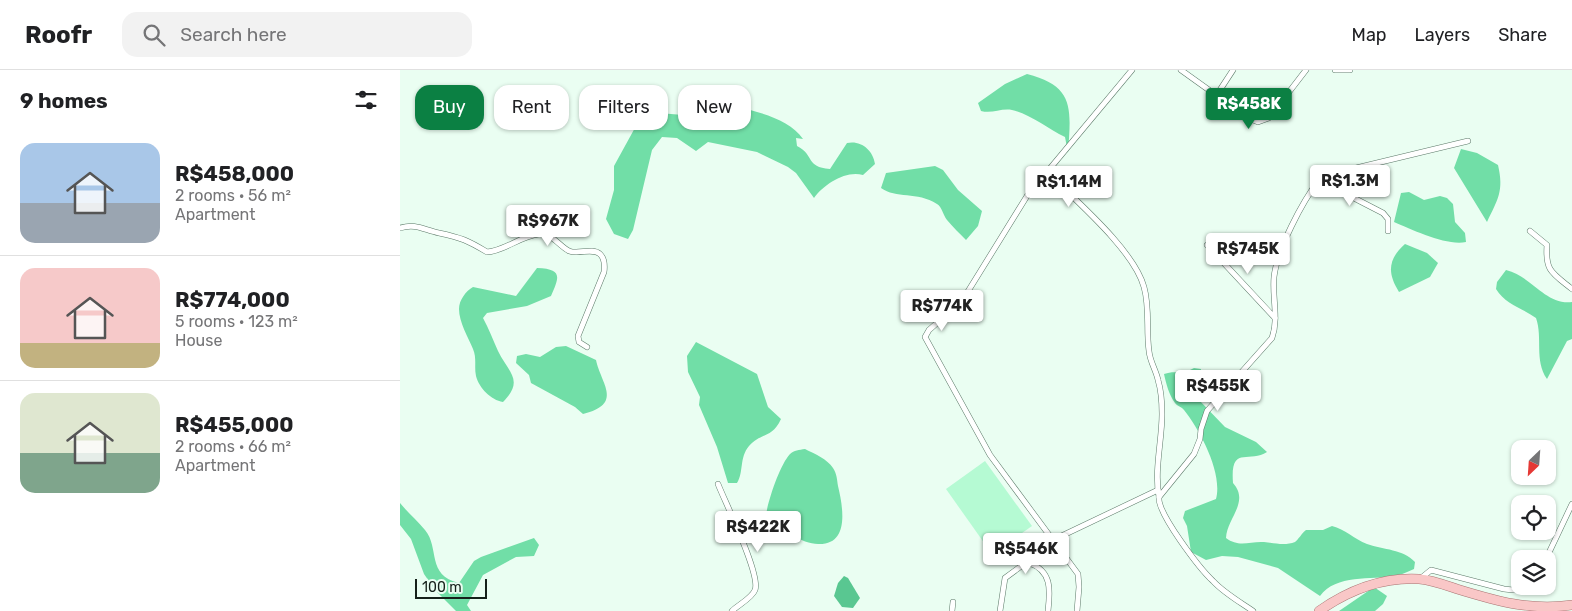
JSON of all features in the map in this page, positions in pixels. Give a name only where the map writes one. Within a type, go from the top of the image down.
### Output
[{"type":"main road","points":[[1319,611],[1354,590],[1373,584],[1420,579],[1520,609],[1555,609],[1572,605]]},
{"type":"street","points":[[1077,611],[1078,574],[990,455],[925,338],[929,330],[962,301],[992,256],[1020,206],[1132,70]]},
{"type":"street","points":[[1181,70],[1254,122],[1269,118],[1306,70]]},
{"type":"street","points":[[1216,96],[1233,70]]},
{"type":"street","points":[[1335,70],[1350,70]]},
{"type":"street","points":[[1159,497],[1194,454],[1200,439],[1207,410],[1272,338],[1275,318],[1274,284],[1276,267],[1289,235],[1319,180],[1326,175],[1468,141]]},
{"type":"street","points":[[1048,172],[1125,253],[1138,271],[1144,285],[1147,302],[1147,337],[1150,357],[1158,380],[1162,415],[1158,490],[1162,512],[1195,560],[1213,581],[1253,611]]},
{"type":"street","points":[[1319,180],[1384,213],[1388,219],[1388,231]]},
{"type":"street","points":[[400,228],[414,225],[439,233],[455,235],[465,238],[487,252],[493,252],[516,240],[542,234],[554,239],[571,251],[595,251],[599,253],[605,265],[604,272],[578,336],[579,342],[586,347]]},
{"type":"street","points":[[1530,231],[1546,243],[1547,265],[1570,287],[1572,280]]},
{"type":"street","points":[[1207,245],[1275,318]]},
{"type":"street","points":[[718,484],[751,563],[756,583],[752,595],[732,611]]},
{"type":"street","points":[[1053,540],[1158,490]]},
{"type":"street","points":[[1550,550],[1572,504]]},
{"type":"street","points":[[1000,611],[1005,578],[1024,564],[1029,563],[1041,571],[1051,587],[1048,611]]},
{"type":"street","points":[[1420,579],[1431,570],[1511,590]]},
{"type":"street","points":[[952,611],[953,602]]},
{"type":"shaded area","points":[[1027,74],[1054,85],[1067,102],[1070,124],[1068,153],[1065,137],[1019,112],[1012,110],[981,111],[978,103],[1005,84]]},
{"type":"shaded area","points":[[751,110],[770,116],[797,132],[803,139],[796,138],[797,146],[803,149],[817,166],[830,169],[847,143],[852,142],[866,147],[872,154],[875,164],[863,175],[856,174],[836,179],[823,188],[814,198],[796,173],[757,152],[708,142],[696,151],[677,138],[662,137],[652,150],[633,230],[628,239],[614,234],[606,219],[614,190],[614,166],[634,130],[668,130],[668,114],[678,115],[678,130],[751,130]]},
{"type":"shaded area","points":[[1461,149],[1477,153],[1498,165],[1500,174],[1499,195],[1487,222],[1454,168]]},
{"type":"shaded area","points":[[935,166],[943,170],[958,190],[982,211],[978,226],[966,240],[947,220],[937,204],[922,198],[893,193],[881,188],[886,173]]},
{"type":"shaded area","points":[[1409,192],[1424,200],[1440,196],[1447,198],[1453,204],[1455,222],[1465,233],[1466,242],[1458,243],[1439,240],[1394,222],[1401,193]]},
{"type":"shaded area","points":[[1405,244],[1427,253],[1438,263],[1430,277],[1399,292],[1392,279],[1391,267],[1395,255]]},
{"type":"shaded area","points":[[537,268],[551,270],[557,275],[551,296],[527,306],[487,313],[483,318],[514,382],[510,394],[503,402],[499,401],[486,393],[475,373],[474,352],[460,319],[460,302],[465,293],[473,287],[516,296]]},
{"type":"shaded area","points":[[1506,270],[1524,278],[1554,299],[1572,302],[1572,339],[1567,341],[1547,379],[1541,364],[1536,318],[1509,302],[1496,289],[1497,282]]},
{"type":"shaded area","points":[[696,342],[757,374],[768,407],[781,419],[774,430],[749,446],[744,455],[737,483],[728,483],[717,447],[699,405],[700,397],[688,372],[687,356]]},
{"type":"shaded area","points":[[566,346],[596,360],[607,392],[603,405],[596,410],[583,414],[575,407],[531,383],[529,375],[516,363],[517,356],[526,354],[540,357],[556,347]]},
{"type":"shaded area","points":[[1194,368],[1201,369],[1199,400],[1225,427],[1256,442],[1267,452],[1260,455],[1242,457],[1235,463],[1233,483],[1238,490],[1239,503],[1226,538],[1235,543],[1264,542],[1287,544],[1295,542],[1306,530],[1323,530],[1332,526],[1367,544],[1405,555],[1415,562],[1414,569],[1395,576],[1344,581],[1327,589],[1320,596],[1278,568],[1238,557],[1222,556],[1206,560],[1191,552],[1187,526],[1183,518],[1185,511],[1216,499],[1216,477],[1209,452],[1203,440],[1184,410],[1173,400],[1164,374]]},
{"type":"shaded area","points":[[805,449],[828,462],[836,475],[842,523],[840,532],[828,543],[818,544],[805,541],[765,522],[774,486],[782,467],[790,454],[797,450]]},
{"type":"shaded area","points":[[985,461],[1032,526],[992,554],[946,489]]},
{"type":"shaded area","points":[[400,503],[425,530],[442,574],[459,583],[474,561],[481,557],[534,538],[539,545],[534,556],[516,557],[483,575],[467,605],[471,611],[456,611],[435,590],[424,574],[411,539],[400,525]]},
{"type":"shaded area","points":[[844,576],[848,578],[860,598],[853,608],[842,607],[834,596],[838,583]]},
{"type":"shaded area","points":[[1374,587],[1387,596],[1383,604],[1375,611],[1339,611]]}]
